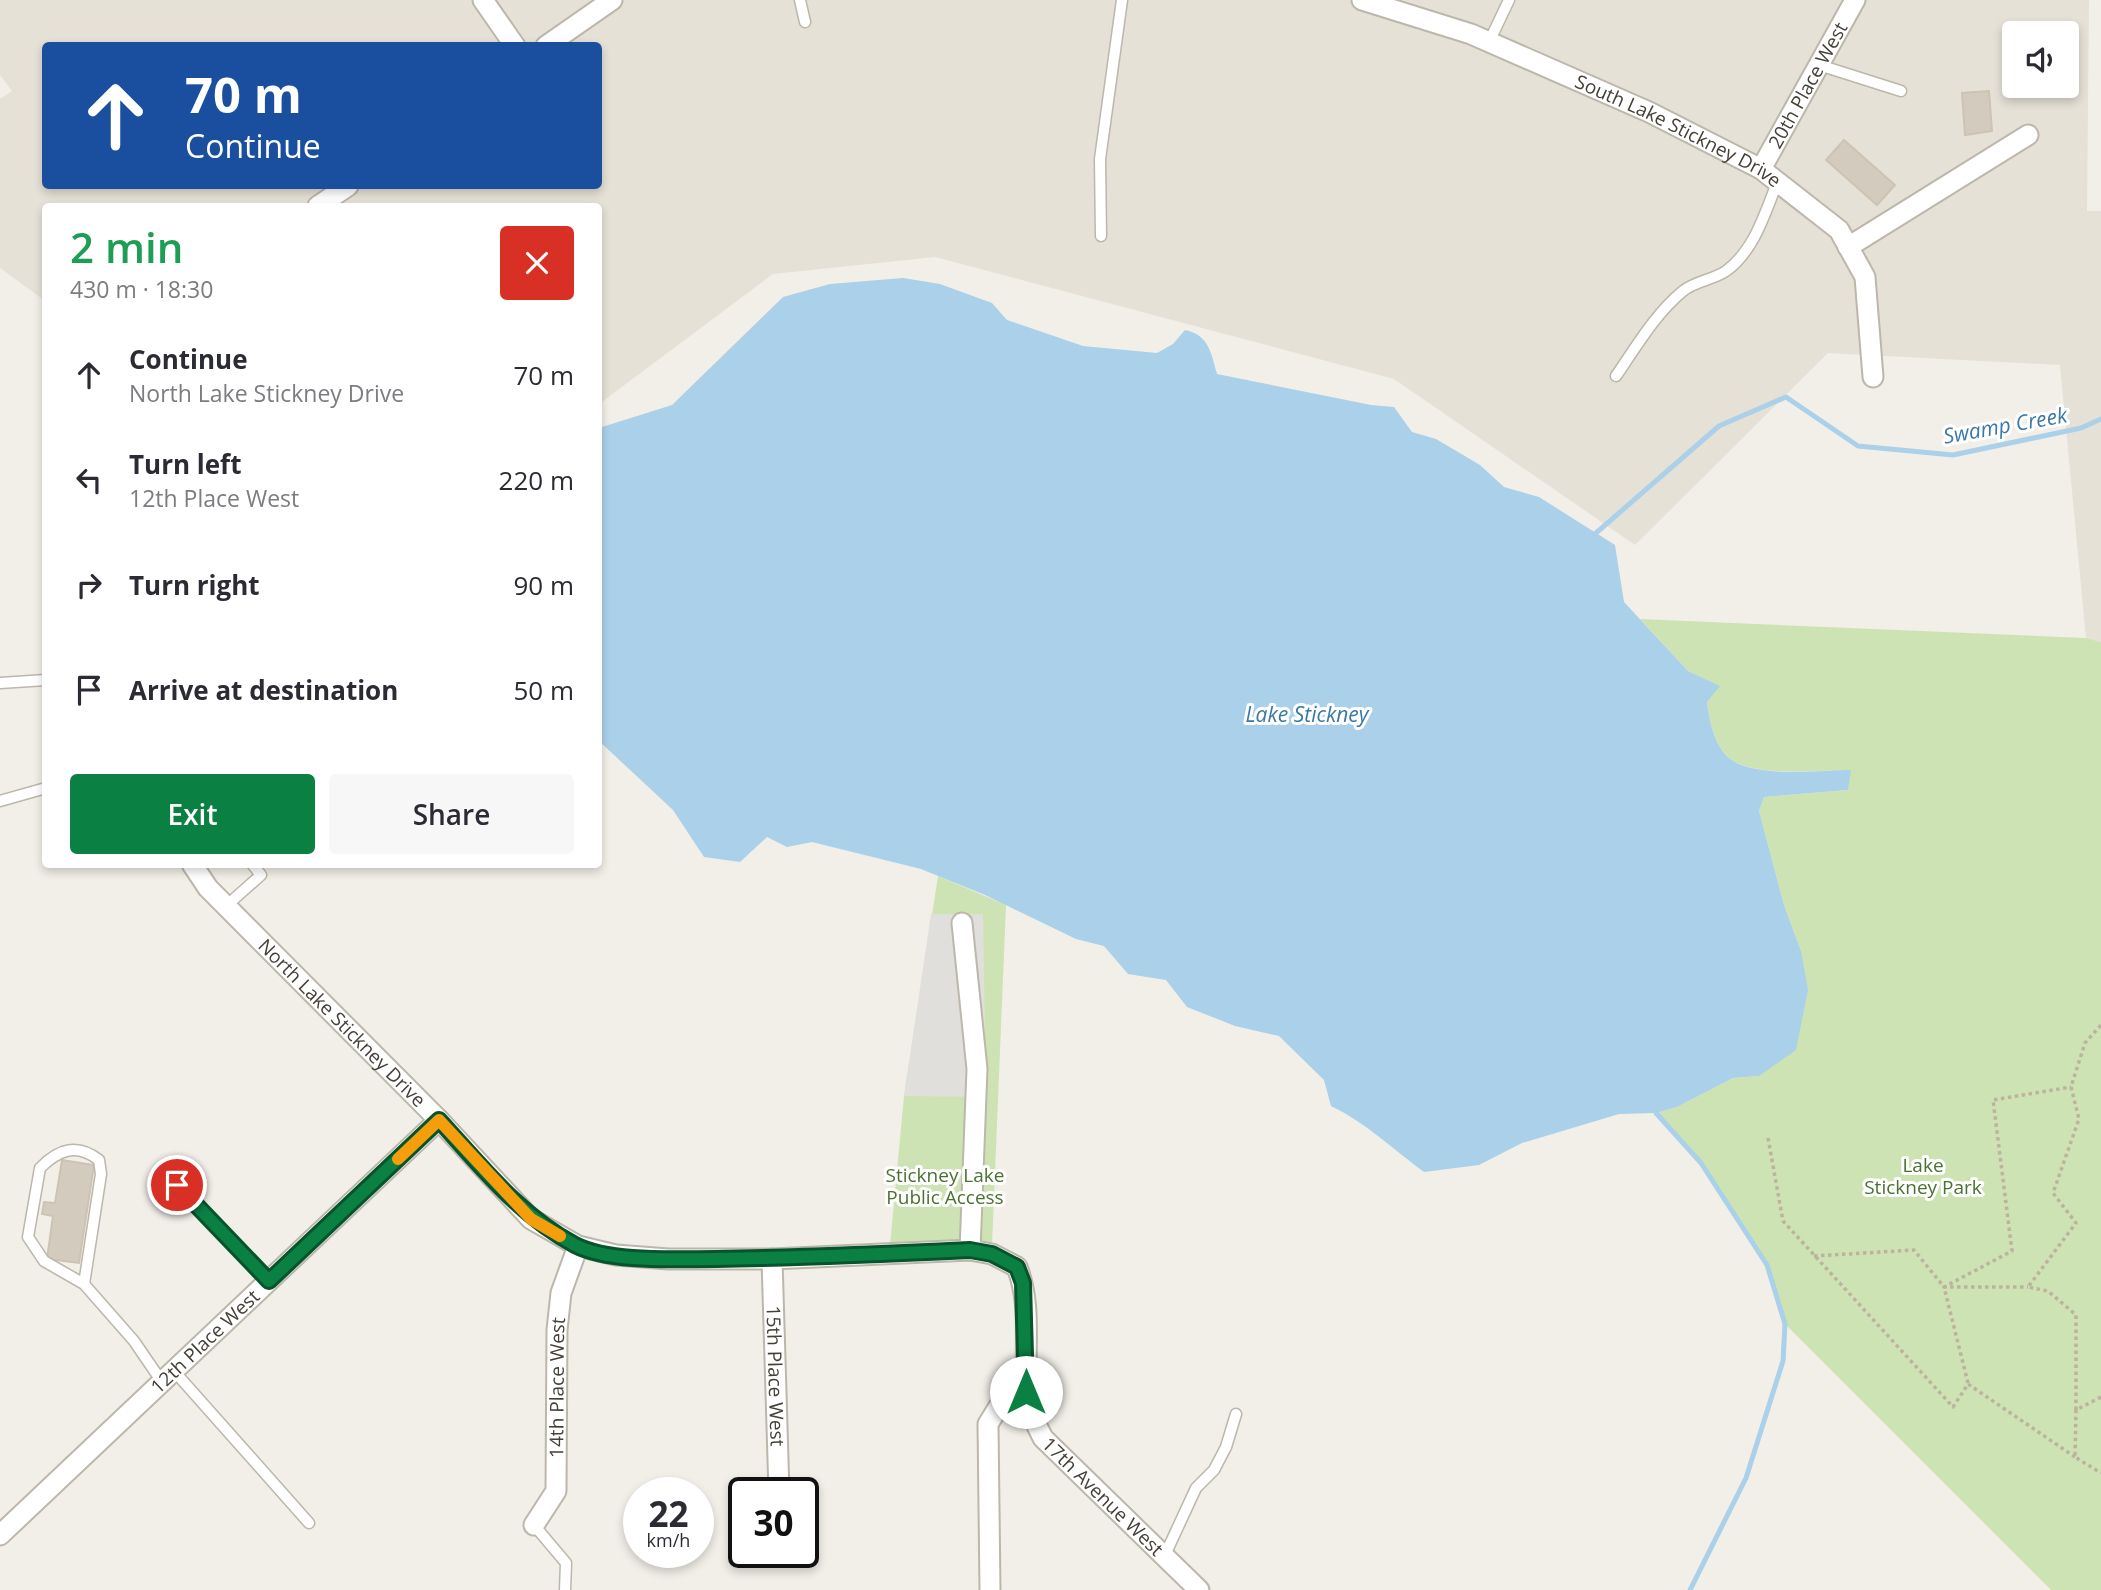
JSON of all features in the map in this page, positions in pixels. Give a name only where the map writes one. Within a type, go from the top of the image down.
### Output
[{"type":"street","points":[[483,0],[512,42]]},
{"type":"street","points":[[552,42],[612,0]]},
{"type":"street","name":"20th Place West","points":[[1761,169],[1855,0]]},
{"type":"street","name":"South Lake Stickney Drive","points":[[1370,1],[1489,42],[1649,112],[1761,169],[1839,230],[1865,277],[1873,377]]},
{"type":"street","points":[[1848,247],[2028,135]]},
{"type":"street","points":[[322,203],[344,189]]},
{"type":"street","name":"North Lake Stickney Drive","points":[[195,868],[208,888],[439,1120],[531,1219],[578,1246],[616,1255],[668,1259],[772,1259],[970,1250]]},
{"type":"street","points":[[962,923],[977,1069],[970,1250]]},
{"type":"street","name":"12th Place West","points":[[0,1535],[439,1120]]},
{"type":"street","name":"14th Place West","points":[[534,1525],[556,1491],[558,1318],[561,1293],[578,1246]]},
{"type":"street","name":"17th Avenue West","points":[[970,1250],[992,1254],[1017,1267],[1023,1283],[1026,1392],[1031,1417],[1043,1438],[1199,1590]]},
{"type":"street","name":"15th Place West","points":[[772,1259],[779,1477]]},
{"type":"street","points":[[990,1590],[988,1424],[1001,1403],[1026,1392]]},
{"type":"lane","points":[[800,0],[805,22]]},
{"type":"lane","points":[[1101,236],[1100,159],[1122,0]]},
{"type":"lane","points":[[1489,42],[1509,0]]},
{"type":"lane","points":[[1819,65],[1901,91]]},
{"type":"lane","points":[[1616,376],[1653,323],[1684,290],[1726,271],[1741,257],[1764,216],[1777,183]]},
{"type":"lane","points":[[0,683],[42,680]]},
{"type":"lane","points":[[0,801],[42,789]]},
{"type":"lane","points":[[226,906],[261,875],[255,868]]},
{"type":"lane","points":[[84,1284],[101,1174],[100,1160],[72,1148],[62,1150],[40,1168],[28,1237],[44,1261],[84,1284],[134,1341],[310,1524]]},
{"type":"lane","points":[[177,1185],[269,1281]]},
{"type":"lane","points":[[1165,1555],[1196,1488],[1214,1471],[1226,1447],[1236,1414]]},
{"type":"lane","points":[[534,1525],[566,1563],[565,1590]]},
{"type":"path","points":[[2028,1287],[2076,1223],[2053,1193],[2079,1119],[2071,1087],[2085,1043],[2101,1026]]},
{"type":"path","points":[[1944,1287],[2012,1251],[1993,1100],[2071,1087]]},
{"type":"path","points":[[1768,1138],[1783,1221],[1953,1407],[1968,1384]]},
{"type":"path","points":[[1814,1256],[1914,1251],[1944,1287],[1968,1384],[2101,1473]]},
{"type":"path","points":[[1944,1287],[2028,1287],[2048,1292],[2076,1315],[2075,1457]]},
{"type":"path","points":[[2076,1410],[2101,1397]]},
{"type":"shaded area","points":[[0,0],[2089,0],[2087,211],[2101,211],[2101,642],[2086,638],[2060,365],[1828,353],[1635,545],[1394,379],[935,257],[773,274],[602,402],[602,203],[42,203],[42,299],[0,268],[0,99],[12,91],[0,75]]},
{"type":"shaded area","points":[[931,914],[983,914],[986,1097],[904,1096]]},
{"type":"green space","name":"Lake Stickney Park","points":[[1640,619],[2086,638],[2101,642],[2101,1590],[2051,1590],[1785,1324],[1767,1265],[1701,1163],[1656,1113],[1677,1107],[1733,1078],[1759,1076],[1801,951],[1784,905],[1759,811],[1764,797],[1848,790],[1850,770],[1768,770],[1738,764],[1728,757],[1716,738],[1707,702],[1719,686],[1688,671]]},
{"type":"green space","name":"Stickney Lake Public Access","points":[[938,876],[1006,905],[992,1246],[890,1245],[904,1096]]},
{"type":"water","name":"Lake Stickney","points":[[903,278],[940,284],[992,303],[1007,320],[1083,346],[1157,353],[1173,344],[1185,330],[1193,332],[1208,346],[1217,374],[1371,405],[1394,407],[1412,432],[1436,439],[1480,465],[1504,487],[1539,497],[1615,545],[1624,602],[1688,671],[1720,686],[1707,702],[1716,738],[1728,757],[1739,764],[1769,771],[1851,770],[1848,790],[1764,797],[1759,811],[1784,905],[1801,951],[1808,990],[1796,1050],[1759,1076],[1733,1078],[1677,1107],[1656,1113],[1619,1114],[1522,1143],[1479,1165],[1424,1172],[1367,1128],[1331,1106],[1324,1080],[1279,1036],[1235,1026],[1187,1007],[1166,980],[1128,974],[1104,946],[1076,939],[985,895],[921,869],[812,842],[787,847],[767,837],[740,862],[704,857],[673,810],[602,744],[602,427],[672,405],[783,297],[830,284]]},
{"type":"building","points":[[1989,91],[1992,131],[1965,135],[1962,93]]},
{"type":"building","points":[[1844,140],[1895,185],[1877,205],[1826,160]]},
{"type":"building","points":[[62,1160],[94,1165],[79,1263],[47,1259],[53,1216],[42,1214],[44,1202],[55,1203]]},
{"type":"waterway","name":"Swamp Creek","points":[[1596,533],[1719,426],[1786,397],[1858,446],[1953,455],[2081,428],[2101,419]]},
{"type":"waterway","points":[[1656,1113],[1701,1163],[1767,1265],[1785,1324],[1783,1361],[1746,1478],[1690,1590]]},
{"type":"slow traffic","points":[[398,1159],[439,1120],[531,1219],[560,1236]]},
{"type":"route","points":[[177,1185],[269,1281],[439,1120],[531,1219],[578,1246],[616,1255],[668,1259],[772,1259],[970,1250],[992,1254],[1017,1267],[1023,1283],[1026,1314],[1026,1392]]}]
